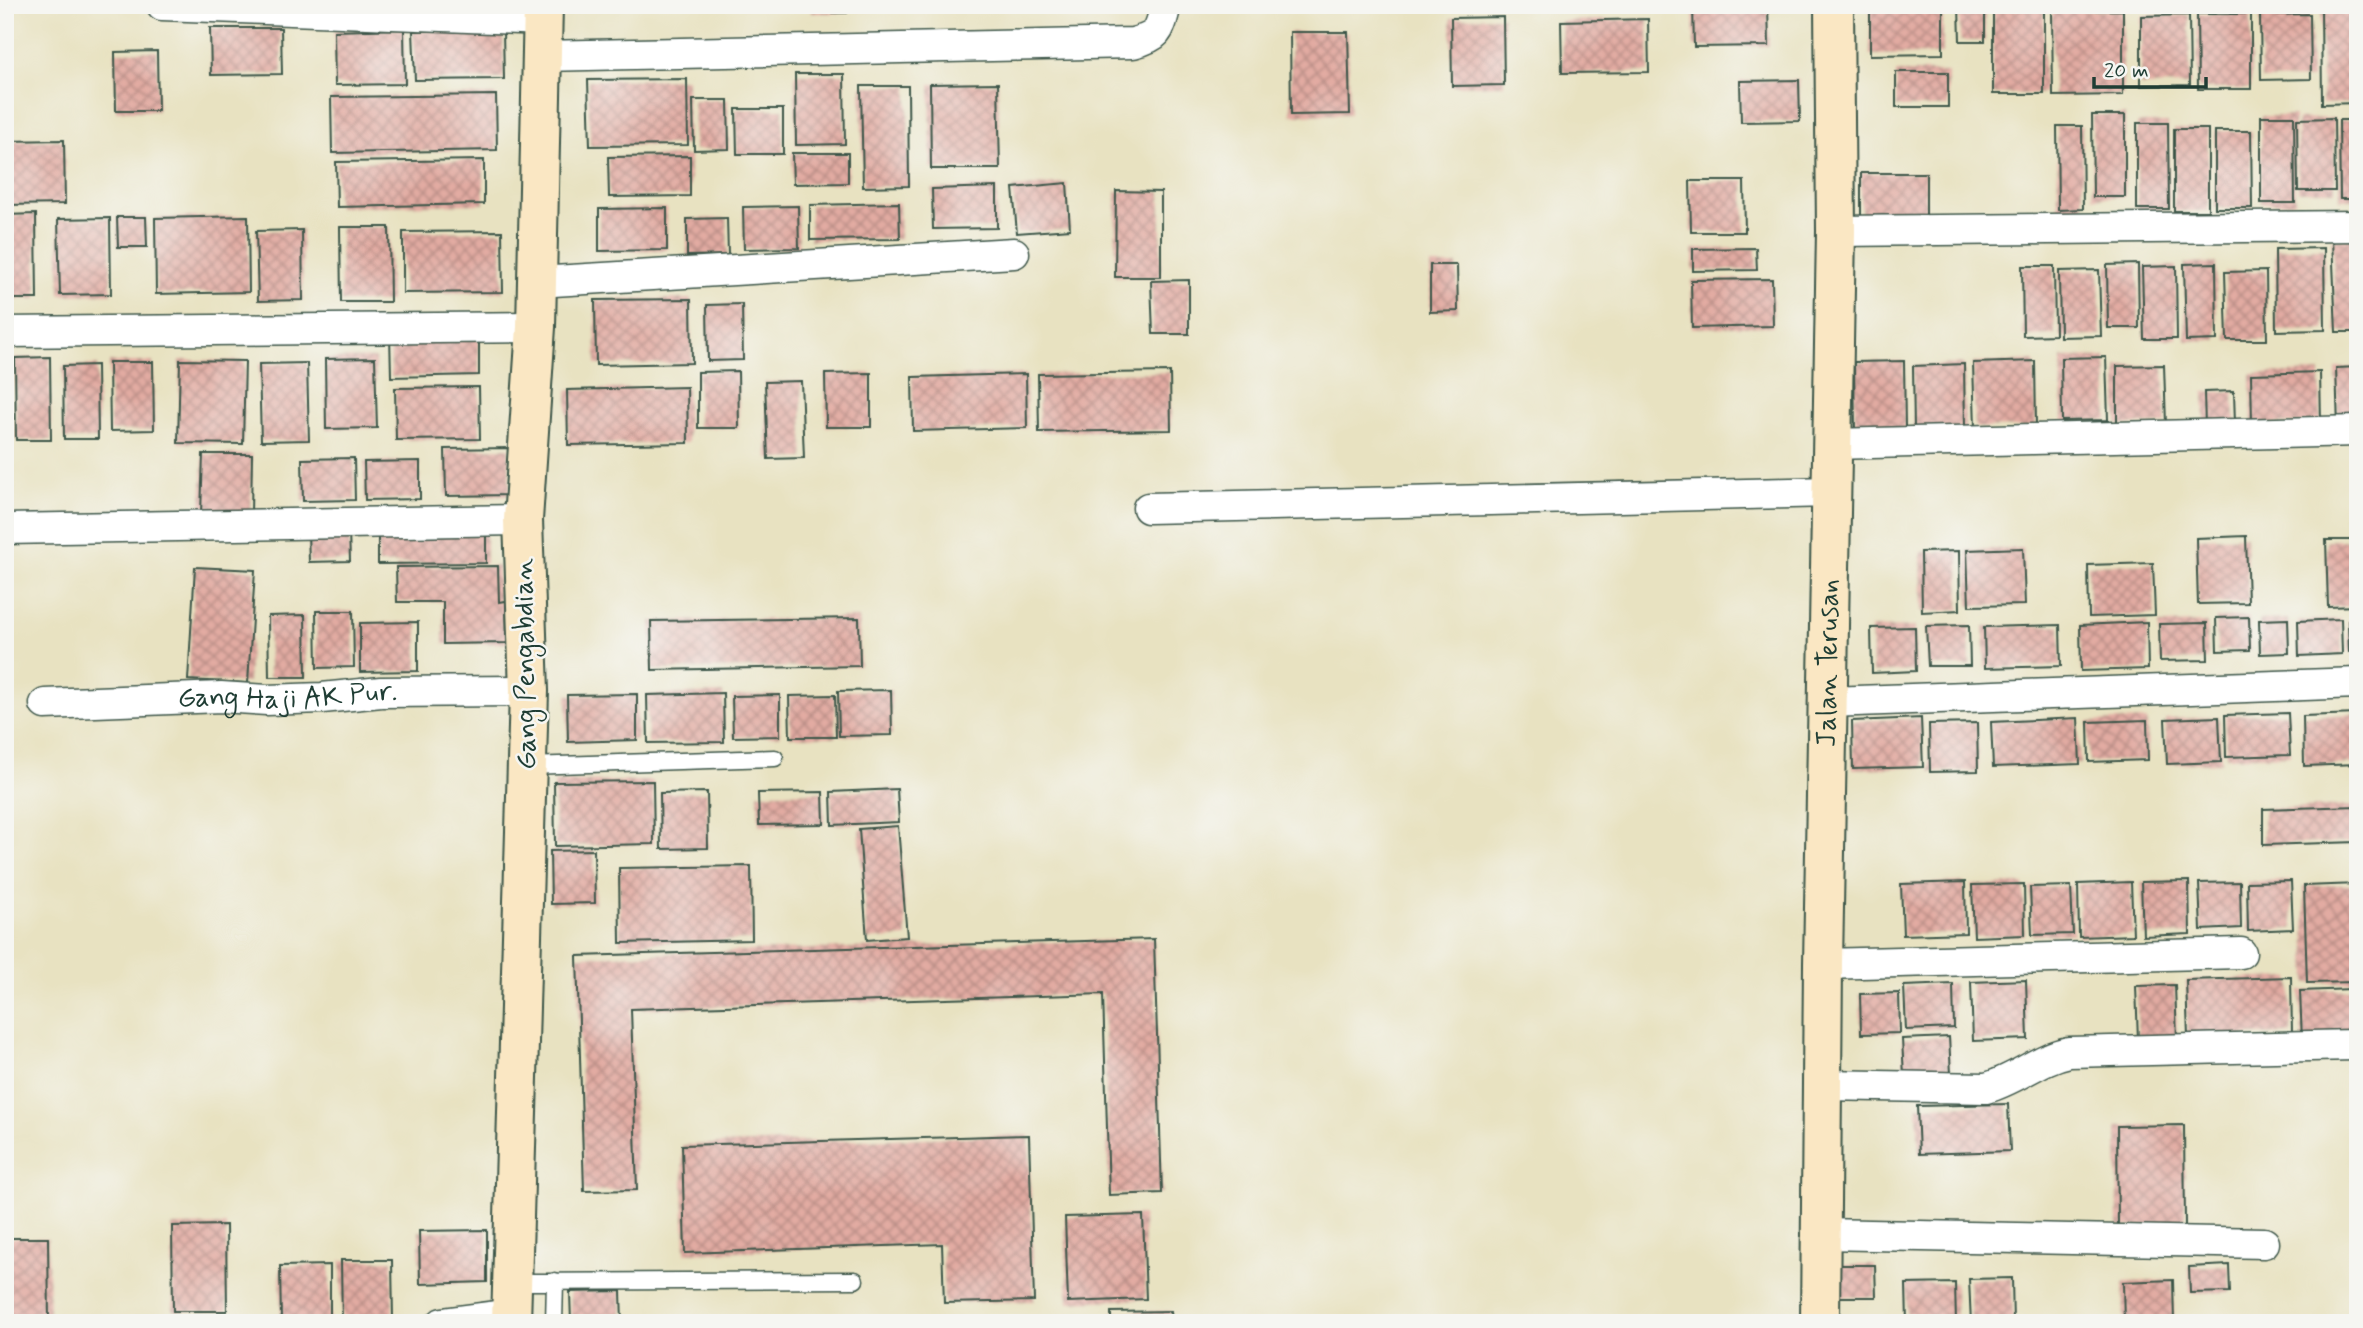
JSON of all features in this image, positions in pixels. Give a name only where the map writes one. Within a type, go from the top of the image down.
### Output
[{"type":"street","points":[[163,5],[543,27],[1133,43],[1153,37],[1159,32],[1166,5]]},
{"type":"street","name":"Jalan Terusan","points":[[1820,1323],[1823,964],[1836,231],[1833,5]]},
{"type":"street","name":"Gang Pengabdian","points":[[511,1306],[528,766],[529,691],[523,520],[536,327],[543,27]]},
{"type":"street","points":[[1836,231],[2358,226]]},
{"type":"street","points":[[537,282],[1014,253]]},
{"type":"street","points":[[5,332],[536,327]]},
{"type":"street","points":[[1832,444],[2358,431]]},
{"type":"street","points":[[1148,508],[1831,492]]},
{"type":"street","points":[[5,530],[523,520]]},
{"type":"street","points":[[1829,702],[2358,684]]},
{"type":"street","name":"Gang Haji AK Pur.","points":[[45,704],[221,697],[280,700],[382,692],[529,691]]},
{"type":"street","points":[[1823,964],[2241,953]]},
{"type":"street","points":[[1823,1085],[1986,1088],[2002,1083],[2052,1055],[2069,1052],[2354,1045]]},
{"type":"street","points":[[1822,1234],[2263,1242]]},
{"type":"street","points":[[442,1323],[511,1306]]},
{"type":"lane","points":[[528,766],[775,758]]},
{"type":"lane","points":[[511,1306],[555,1281],[855,1280]]},
{"type":"lane","points":[[554,1323],[555,1281]]},
{"type":"building","points":[[811,5],[847,5],[847,13],[811,13]]},
{"type":"building","points":[[856,5],[909,5],[909,10],[856,11]]},
{"type":"building","points":[[1693,5],[1768,5],[1769,46],[1694,47]]},
{"type":"building","points":[[1870,5],[1943,5],[1943,54],[1870,55]]},
{"type":"building","points":[[1959,5],[1985,5],[1985,41],[1960,41]]},
{"type":"building","points":[[1993,5],[2044,5],[2044,94],[1993,94]]},
{"type":"building","points":[[2321,5],[2358,5],[2358,103],[2322,104]]},
{"type":"building","points":[[2123,10],[2123,95],[2053,96],[2052,11]]},
{"type":"building","points":[[2197,14],[2251,14],[2251,89],[2198,89]]},
{"type":"building","points":[[2310,14],[2311,79],[2261,80],[2260,15]]},
{"type":"building","points":[[2189,15],[2190,85],[2141,86],[2141,16]]},
{"type":"building","points":[[1503,17],[1504,85],[1452,86],[1451,18]]},
{"type":"building","points":[[1648,19],[1649,72],[1562,73],[1561,21]]},
{"type":"building","points":[[210,28],[281,28],[282,74],[211,75]]},
{"type":"building","points":[[404,29],[405,84],[335,85],[334,31]]},
{"type":"building","points":[[503,30],[504,79],[415,80],[413,31]]},
{"type":"building","points":[[1290,32],[1348,32],[1350,114],[1291,115]]},
{"type":"building","points":[[157,51],[158,111],[116,111],[115,52]]},
{"type":"building","points":[[1896,72],[1948,72],[1948,107],[1896,107]]},
{"type":"building","points":[[795,74],[844,74],[845,144],[796,145]]},
{"type":"building","points":[[687,79],[688,145],[590,146],[588,80]]},
{"type":"building","points":[[1799,80],[1800,121],[1741,122],[1740,81]]},
{"type":"building","points":[[998,83],[1000,169],[931,169],[930,84]]},
{"type":"building","points":[[861,86],[908,86],[909,186],[863,187]]},
{"type":"building","points":[[496,95],[497,150],[332,153],[331,97]]},
{"type":"building","points":[[693,100],[728,100],[729,149],[694,150]]},
{"type":"building","points":[[736,109],[783,109],[783,154],[737,154]]},
{"type":"building","points":[[2092,115],[2125,115],[2125,197],[2093,197]]},
{"type":"building","points":[[2261,116],[2294,116],[2295,203],[2261,203]]},
{"type":"building","points":[[2334,118],[2335,191],[2298,191],[2297,119]]},
{"type":"building","points":[[2339,120],[2358,120],[2358,199],[2340,199]]},
{"type":"building","points":[[2137,123],[2168,123],[2169,209],[2137,209]]},
{"type":"building","points":[[2057,126],[2082,126],[2083,209],[2058,210]]},
{"type":"building","points":[[2174,129],[2208,129],[2208,211],[2174,211]]},
{"type":"building","points":[[2215,131],[2251,131],[2252,208],[2215,208]]},
{"type":"building","points":[[64,140],[65,204],[5,205],[5,141]]},
{"type":"building","points":[[792,153],[848,153],[848,183],[793,184]]},
{"type":"building","points":[[690,156],[690,196],[609,197],[608,157]]},
{"type":"building","points":[[484,160],[484,204],[337,207],[336,162]]},
{"type":"building","points":[[1861,173],[1926,173],[1926,219],[1861,219]]},
{"type":"building","points":[[1690,181],[1744,181],[1745,232],[1691,232]]},
{"type":"building","points":[[1067,183],[1070,229],[1017,233],[1013,188]]},
{"type":"building","points":[[997,187],[997,228],[933,229],[932,189]]},
{"type":"building","points":[[1116,191],[1161,192],[1161,277],[1115,277]]},
{"type":"building","points":[[899,203],[900,239],[810,240],[810,205]]},
{"type":"building","points":[[798,206],[799,248],[744,249],[743,207]]},
{"type":"building","points":[[667,208],[667,250],[599,251],[599,209]]},
{"type":"building","points":[[36,214],[37,299],[5,299],[5,215]]},
{"type":"building","points":[[248,216],[249,292],[156,294],[155,218]]},
{"type":"building","points":[[117,217],[146,217],[147,247],[118,247]]},
{"type":"building","points":[[110,218],[111,294],[60,295],[58,219]]},
{"type":"building","points":[[727,218],[728,255],[687,256],[687,219]]},
{"type":"building","points":[[340,227],[389,227],[390,302],[341,302]]},
{"type":"building","points":[[302,230],[303,300],[258,301],[256,231]]},
{"type":"building","points":[[502,231],[503,292],[403,293],[403,232]]},
{"type":"building","points":[[2358,238],[2358,332],[2336,332],[2332,239]]},
{"type":"building","points":[[1756,248],[1757,270],[1693,271],[1693,249]]},
{"type":"building","points":[[2324,248],[2325,330],[2276,331],[2275,249]]},
{"type":"building","points":[[2216,263],[2217,340],[2186,341],[2184,264]]},
{"type":"building","points":[[2138,264],[2139,328],[2108,328],[2107,265]]},
{"type":"building","points":[[1430,265],[1457,265],[1458,311],[1430,312]]},
{"type":"building","points":[[2022,266],[2054,266],[2055,335],[2023,336]]},
{"type":"building","points":[[2176,266],[2177,339],[2144,339],[2142,267]]},
{"type":"building","points":[[2099,270],[2101,336],[2060,337],[2059,271]]},
{"type":"building","points":[[2266,271],[2267,340],[2227,340],[2225,272]]},
{"type":"building","points":[[1772,279],[1773,326],[1692,328],[1691,280]]},
{"type":"building","points":[[1189,280],[1189,334],[1153,334],[1151,281]]},
{"type":"building","points":[[691,299],[692,363],[596,365],[595,300]]},
{"type":"building","points":[[742,304],[743,360],[708,361],[707,305]]},
{"type":"building","points":[[479,332],[479,375],[391,377],[390,334]]},
{"type":"building","points":[[50,357],[51,440],[16,440],[15,358]]},
{"type":"building","points":[[2106,357],[2108,420],[2062,421],[2061,358]]},
{"type":"building","points":[[375,358],[377,428],[326,429],[325,359]]},
{"type":"building","points":[[180,360],[245,361],[243,444],[178,443]]},
{"type":"building","points":[[1904,361],[1905,429],[1855,430],[1854,362]]},
{"type":"building","points":[[2035,361],[2036,427],[1975,428],[1973,363]]},
{"type":"building","points":[[109,362],[153,362],[154,430],[110,431]]},
{"type":"building","points":[[307,363],[309,440],[261,441],[259,364]]},
{"type":"building","points":[[1964,364],[1965,429],[1914,430],[1913,366]]},
{"type":"building","points":[[97,365],[98,439],[64,439],[63,366]]},
{"type":"building","points":[[2164,365],[2166,424],[2117,425],[2117,366]]},
{"type":"building","points":[[2358,367],[2358,426],[2338,427],[2336,368]]},
{"type":"building","points":[[738,371],[739,428],[698,428],[698,372]]},
{"type":"building","points":[[1170,372],[1171,430],[1039,432],[1038,374]]},
{"type":"building","points":[[2320,372],[2321,423],[2252,424],[2251,374]]},
{"type":"building","points":[[871,373],[871,427],[826,427],[825,374]]},
{"type":"building","points":[[1026,374],[1027,428],[913,431],[912,377]]},
{"type":"building","points":[[801,381],[804,458],[768,459],[765,382]]},
{"type":"building","points":[[479,387],[480,439],[396,440],[395,388]]},
{"type":"building","points":[[687,387],[688,443],[568,445],[567,390]]},
{"type":"building","points":[[2234,391],[2235,425],[2205,426],[2204,392]]},
{"type":"building","points":[[509,448],[510,495],[446,496],[445,449]]},
{"type":"building","points":[[203,454],[252,454],[251,515],[201,514]]},
{"type":"building","points":[[354,458],[355,500],[303,501],[302,459]]},
{"type":"building","points":[[420,461],[420,499],[365,500],[364,462]]},
{"type":"building","points":[[486,528],[486,563],[378,564],[378,529]]},
{"type":"building","points":[[308,531],[349,531],[350,561],[309,562]]},
{"type":"building","points":[[2246,536],[2248,603],[2198,604],[2196,538]]},
{"type":"building","points":[[2326,540],[2358,540],[2358,606],[2328,607]]},
{"type":"building","points":[[2023,548],[2025,605],[1969,606],[1967,550]]},
{"type":"building","points":[[1959,551],[1960,610],[1922,612],[1921,552]]},
{"type":"building","points":[[2153,563],[2155,615],[2089,617],[2088,565]]},
{"type":"building","points":[[498,566],[499,602],[506,601],[507,643],[443,644],[443,602],[397,602],[396,567]]},
{"type":"building","points":[[195,567],[255,570],[248,683],[188,680]]},
{"type":"building","points":[[316,611],[353,611],[354,667],[317,668]]},
{"type":"building","points":[[305,615],[306,677],[269,677],[268,616]]},
{"type":"building","points":[[2249,617],[2250,650],[2217,651],[2216,618]]},
{"type":"building","points":[[859,618],[860,666],[652,670],[651,621]]},
{"type":"building","points":[[2288,619],[2289,653],[2260,654],[2259,620]]},
{"type":"building","points":[[2341,619],[2342,654],[2299,656],[2298,621]]},
{"type":"building","points":[[2348,620],[2358,620],[2358,651],[2349,652]]},
{"type":"building","points":[[418,622],[418,671],[360,672],[360,623]]},
{"type":"building","points":[[2147,622],[2148,669],[2081,671],[2080,625]]},
{"type":"building","points":[[2207,623],[2208,660],[2160,661],[2159,624]]},
{"type":"building","points":[[1969,625],[1970,666],[1928,666],[1926,626]]},
{"type":"building","points":[[2060,625],[2061,666],[1985,668],[1984,627]]},
{"type":"building","points":[[1915,627],[1916,671],[1872,673],[1871,628]]},
{"type":"building","points":[[891,690],[892,735],[839,736],[838,691]]},
{"type":"building","points":[[723,693],[724,742],[648,743],[647,695]]},
{"type":"building","points":[[637,694],[637,740],[568,742],[567,695]]},
{"type":"building","points":[[780,695],[780,736],[733,737],[732,696]]},
{"type":"building","points":[[835,695],[836,737],[790,737],[789,696]]},
{"type":"building","points":[[2288,713],[2290,755],[2226,757],[2225,715]]},
{"type":"building","points":[[2357,714],[2358,764],[2304,766],[2303,716]]},
{"type":"building","points":[[2219,717],[2221,762],[2167,764],[2165,719]]},
{"type":"building","points":[[1921,718],[1923,767],[1853,769],[1852,721]]},
{"type":"building","points":[[2078,718],[2080,764],[1993,767],[1991,722]]},
{"type":"building","points":[[2147,720],[2148,760],[2089,762],[2088,722]]},
{"type":"building","points":[[1977,723],[1978,771],[1930,772],[1929,724]]},
{"type":"building","points":[[653,781],[654,844],[555,846],[554,782]]},
{"type":"building","points":[[897,789],[899,822],[832,825],[831,792]]},
{"type":"building","points":[[707,792],[708,848],[661,849],[660,793]]},
{"type":"building","points":[[823,792],[824,824],[759,825],[758,793]]},
{"type":"building","points":[[2358,806],[2358,842],[2263,845],[2263,809]]},
{"type":"building","points":[[898,826],[907,937],[867,940],[859,829]]},
{"type":"building","points":[[594,850],[595,903],[551,904],[550,851]]},
{"type":"building","points":[[751,866],[752,940],[620,943],[619,868]]},
{"type":"building","points":[[2189,881],[2190,934],[2143,936],[2141,882]]},
{"type":"building","points":[[2291,881],[2293,929],[2248,931],[2247,882]]},
{"type":"building","points":[[1965,882],[1966,933],[1903,935],[1901,884]]},
{"type":"building","points":[[2131,882],[2133,935],[2079,937],[2078,884]]},
{"type":"building","points":[[2240,882],[2241,928],[2201,930],[2199,883]]},
{"type":"building","points":[[2024,884],[2025,935],[1974,937],[1972,885]]},
{"type":"building","points":[[2358,884],[2358,982],[2307,983],[2304,886]]},
{"type":"building","points":[[2071,886],[2073,934],[2032,935],[2030,887]]},
{"type":"building","points":[[1154,939],[1162,1193],[1109,1195],[1103,994],[631,1009],[637,1190],[584,1191],[577,956]]},
{"type":"building","points":[[2291,977],[2292,1034],[2188,1037],[2186,980]]},
{"type":"building","points":[[2026,980],[2028,1039],[1973,1041],[1971,982]]},
{"type":"building","points":[[1953,984],[1954,1028],[1906,1030],[1904,986]]},
{"type":"building","points":[[2175,985],[2177,1039],[2138,1040],[2136,986]]},
{"type":"building","points":[[2352,989],[2354,1039],[2302,1040],[2300,991]]},
{"type":"building","points":[[1899,993],[1900,1033],[1861,1034],[1860,994]]},
{"type":"building","points":[[1949,1037],[1951,1074],[1904,1076],[1902,1039]]},
{"type":"building","points":[[2008,1104],[2010,1151],[1919,1154],[1917,1106]]},
{"type":"building","points":[[2184,1125],[2185,1226],[2118,1227],[2117,1126]]},
{"type":"building","points":[[1029,1135],[1034,1301],[944,1303],[942,1244],[685,1253],[682,1145]]},
{"type":"building","points":[[1143,1215],[1146,1299],[1068,1302],[1065,1217]]},
{"type":"building","points":[[226,1225],[227,1311],[173,1311],[172,1226]]},
{"type":"building","points":[[487,1230],[487,1282],[420,1284],[419,1231]]},
{"type":"building","points":[[5,1238],[48,1238],[49,1323],[5,1323]]},
{"type":"building","points":[[341,1260],[392,1260],[393,1320],[342,1321]]},
{"type":"building","points":[[330,1265],[330,1321],[281,1322],[280,1266]]},
{"type":"building","points":[[1838,1265],[1875,1265],[1876,1297],[1839,1297]]},
{"type":"building","points":[[2229,1265],[2230,1292],[2190,1293],[2189,1267]]},
{"type":"building","points":[[2012,1278],[2013,1323],[1971,1323],[1969,1279]]},
{"type":"building","points":[[2173,1280],[2174,1323],[2124,1323],[2123,1282]]},
{"type":"building","points":[[1955,1283],[1956,1323],[1907,1323],[1906,1284]]},
{"type":"building","points":[[621,1291],[622,1323],[571,1323],[570,1292]]},
{"type":"building","points":[[1171,1311],[1172,1323],[1111,1323],[1111,1312]]}]
